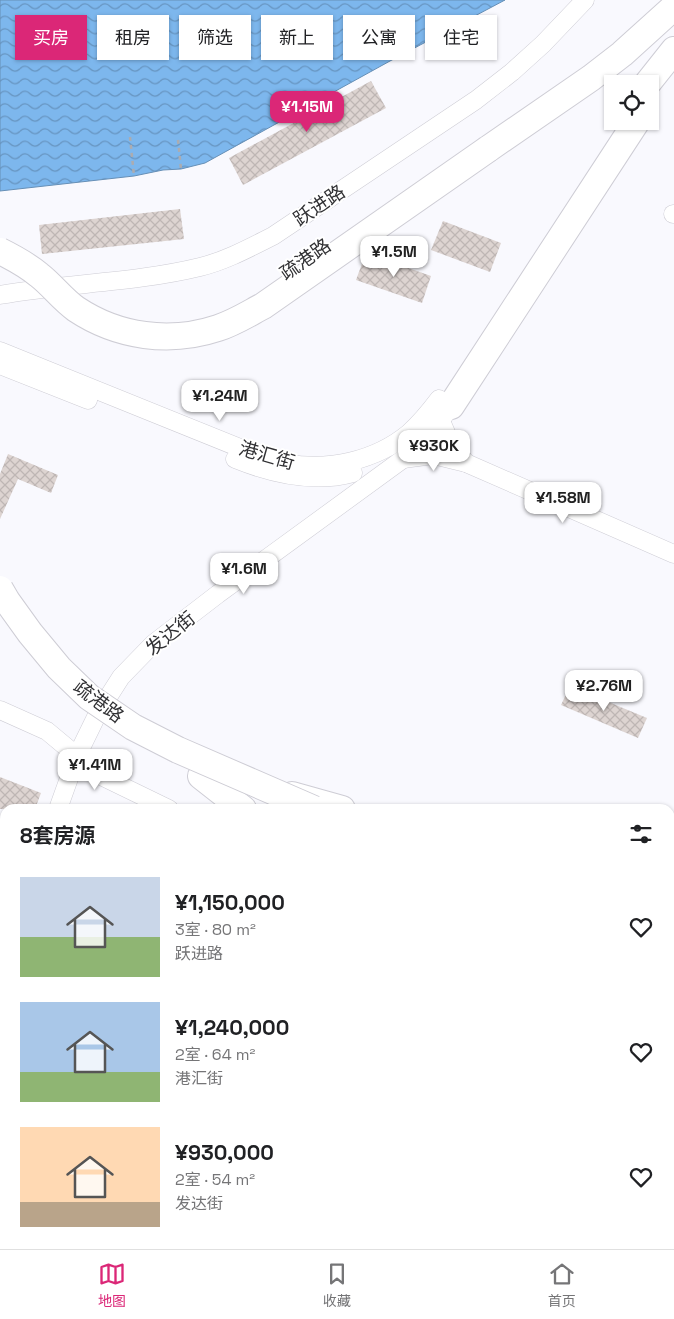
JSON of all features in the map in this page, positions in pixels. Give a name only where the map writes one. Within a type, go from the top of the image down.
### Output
[{"type":"highway","name":"疏港路","points":[[484,143],[613,41],[660,0]]},
{"type":"highway","name":"疏港路","points":[[0,234],[28,249],[85,297],[117,314],[158,323],[197,320],[222,312],[256,293],[484,143],[591,78],[622,54],[674,7]]},
{"type":"highway","points":[[654,75],[674,50]]},
{"type":"highway","points":[[659,94],[674,75]]},
{"type":"highway","points":[[444,409],[517,275],[613,130]]},
{"type":"highway","points":[[444,409],[631,130]]},
{"type":"highway","points":[[0,251],[19,261],[40,276],[74,308],[112,327],[135,334],[157,337],[198,334],[220,328],[263,306],[484,143]]},
{"type":"highway","name":"疏港路","points":[[0,589],[36,640],[59,668],[89,697],[133,727],[178,750],[302,804]]},
{"type":"highway","name":"疏港路","points":[[0,620],[48,679],[79,710],[126,740],[201,776],[266,804]]},
{"type":"highway","points":[[201,776],[237,804]]},
{"type":"highway","points":[[261,786],[324,804]]},
{"type":"street","name":"跃进路","points":[[0,295],[162,275],[201,267],[239,253],[273,236],[476,100],[518,67],[585,0]]},
{"type":"street","name":"港汇街","points":[[0,351],[260,456],[285,463],[311,466],[340,464],[369,469]]},
{"type":"street","name":"港汇街","points":[[0,364],[258,468],[286,475],[320,478],[344,476],[369,469],[389,447],[408,434],[426,416],[444,409]]},
{"type":"street","name":"发达街","points":[[60,804],[77,756],[98,713],[121,677],[153,644],[218,594],[369,469],[403,459],[427,437],[444,409]]},
{"type":"street","points":[[444,409],[450,442],[466,463]]},
{"type":"street","points":[[403,459],[434,455],[466,463],[674,554]]},
{"type":"street","points":[[0,710],[47,731],[101,776],[159,804]]},
{"type":"path","points":[[130,138],[134,176]]},
{"type":"path","points":[[178,140],[181,169]]},
{"type":"water","points":[[0,0],[505,0],[477,15],[425,15],[425,42],[415,48],[415,15],[343,15],[343,60],[392,60],[205,163],[181,169],[163,170],[134,176],[0,191]]},
{"type":"building","points":[[371,81],[386,108],[243,185],[229,158]]},
{"type":"building","points":[[180,209],[184,239],[42,254],[39,225]]},
{"type":"building","points":[[443,221],[501,243],[490,272],[431,250]]},
{"type":"building","points":[[366,253],[431,276],[422,303],[356,280]]},
{"type":"building","points":[[8,454],[58,475],[51,493],[18,479],[0,519],[0,474]]},
{"type":"building","points":[[570,686],[647,718],[638,738],[561,705]]},
{"type":"building","points":[[0,777],[41,793],[37,804],[0,804]]}]
